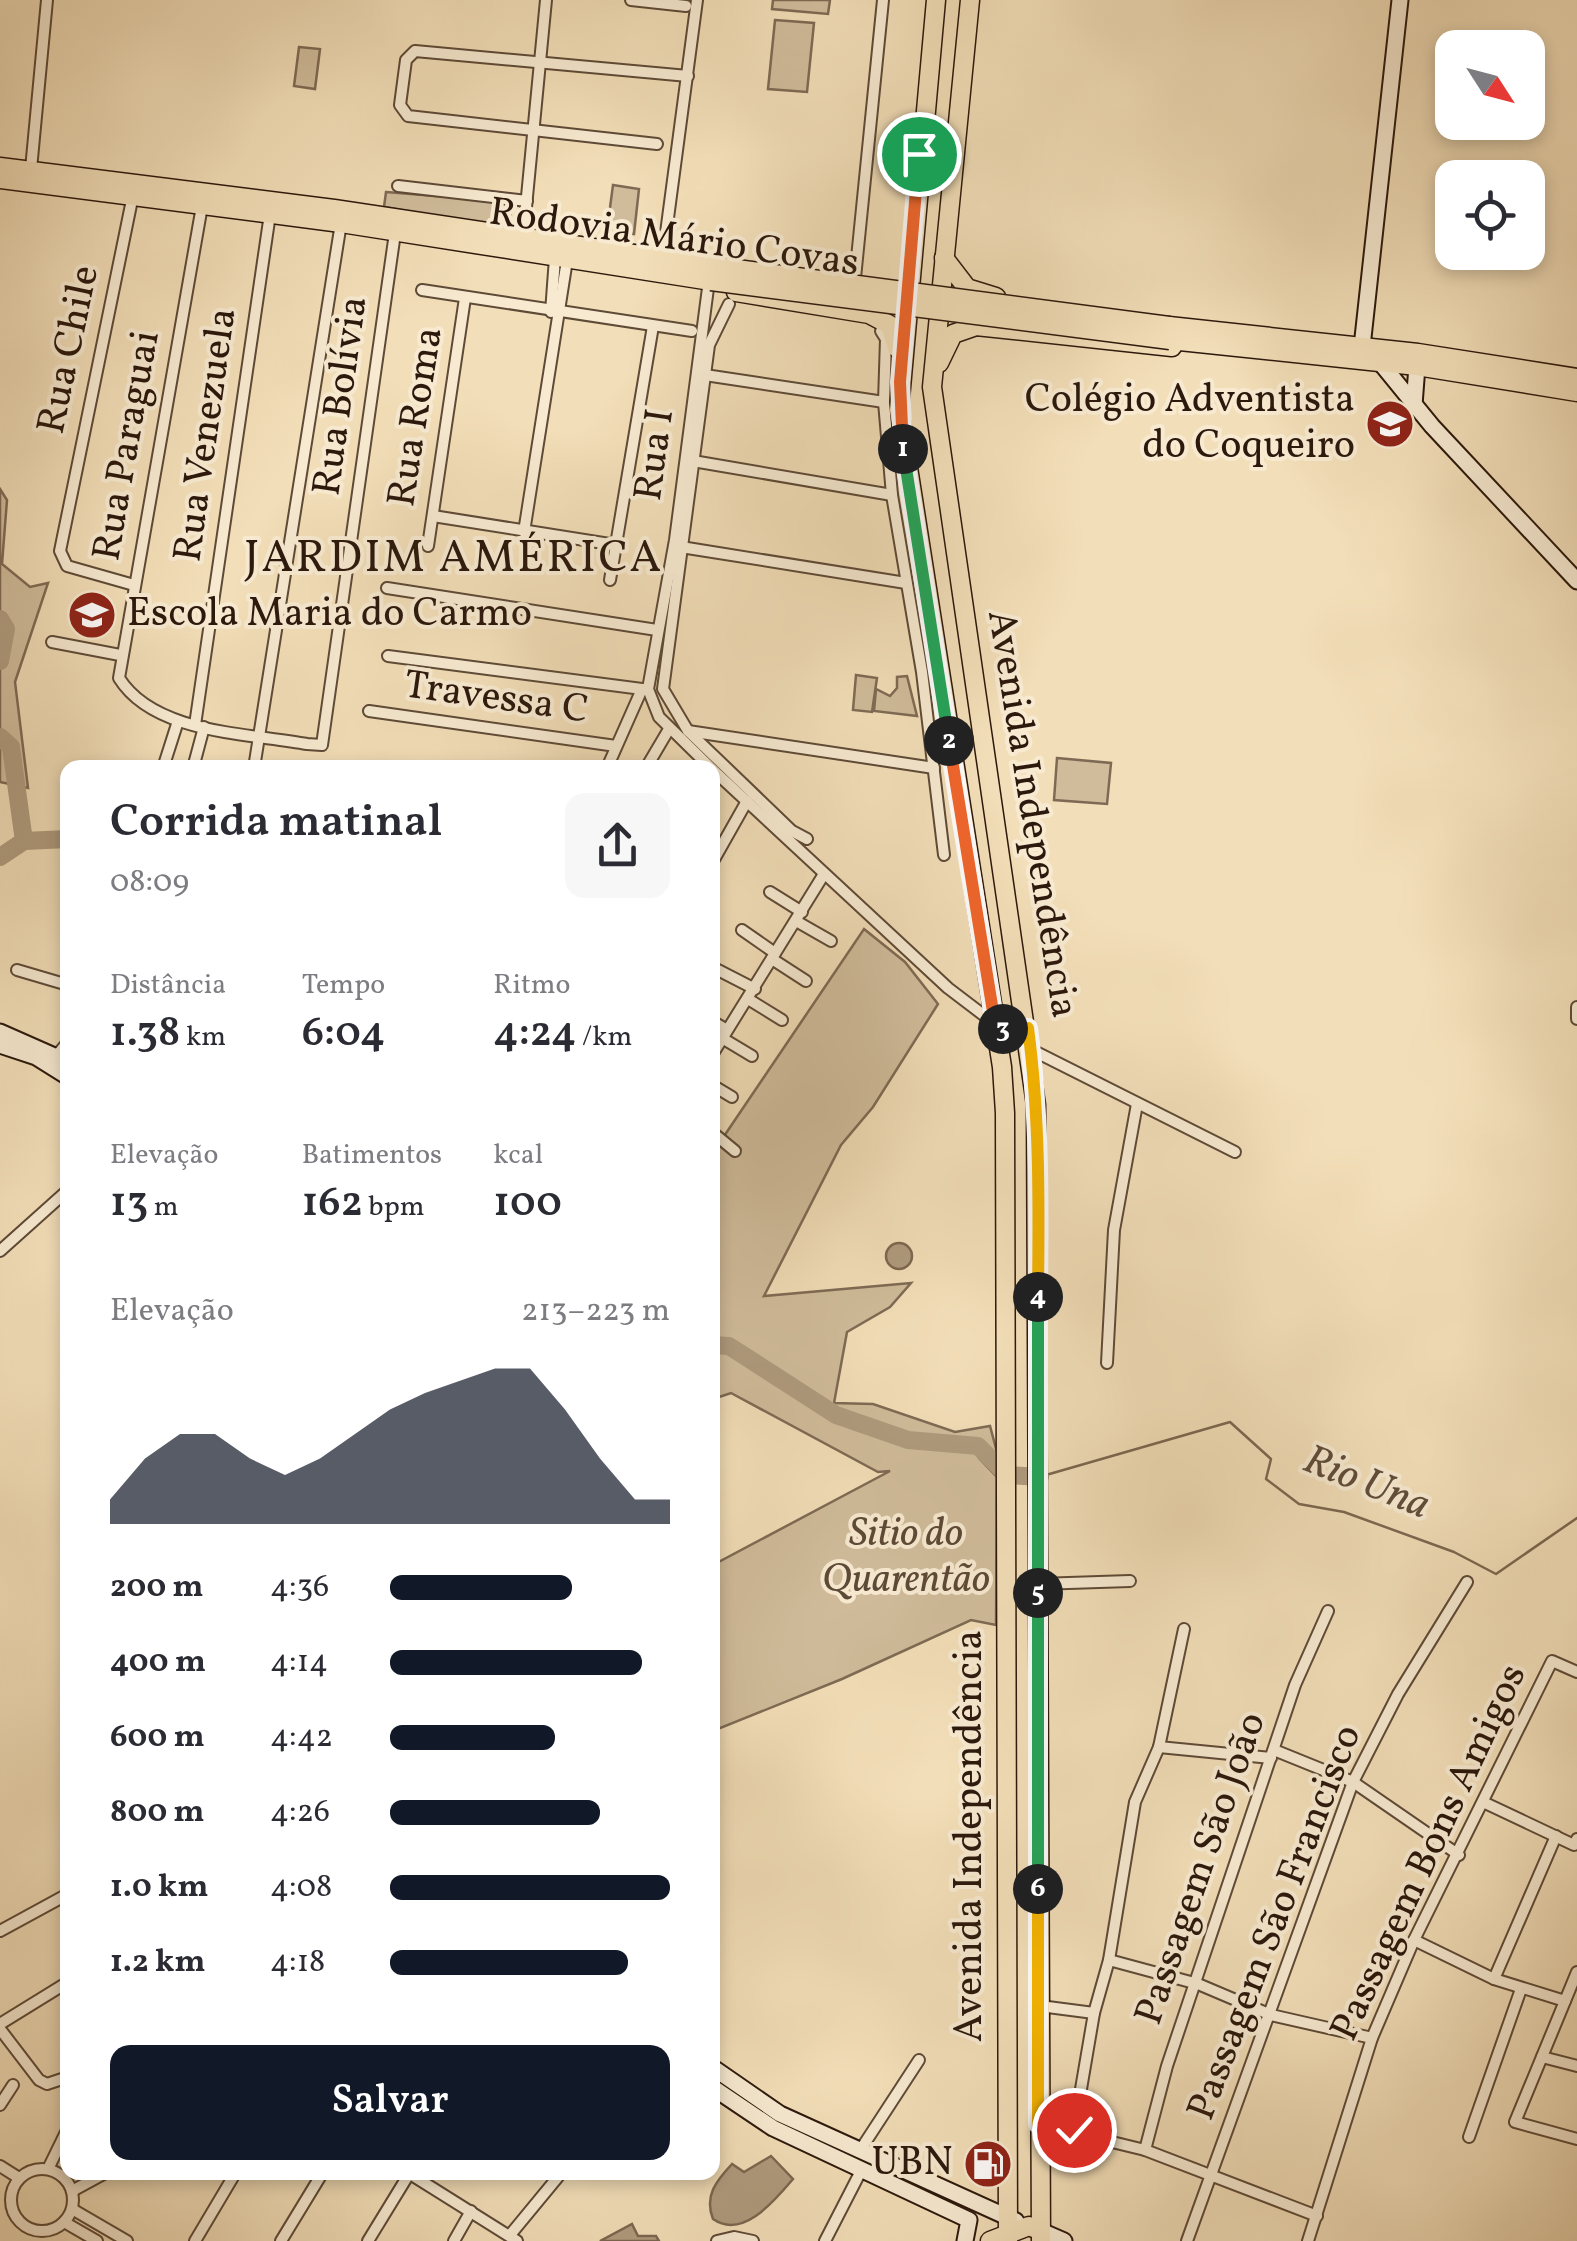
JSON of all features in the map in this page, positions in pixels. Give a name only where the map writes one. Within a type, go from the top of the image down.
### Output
[{"type":"main road","name":"Avenida Independência","points":[[936,0],[900,382],[891,406],[904,457],[1002,1067],[1006,1146],[1003,2232]]},
{"type":"main road","name":"Avenida Independência","points":[[970,0],[932,388],[1028,1028],[1039,1158],[1037,2233]]},
{"type":"main road","points":[[1400,0],[1371,354],[1577,581]]},
{"type":"main road","points":[[925,98],[940,108],[960,99]]},
{"type":"main road","points":[[921,142],[939,136],[955,149]]},
{"type":"main road","name":"Rodovia Mário Covas","points":[[0,168],[31,169],[522,244],[561,259],[663,260]]},
{"type":"main road","name":"Rodovia Mário Covas","points":[[0,179],[395,233],[663,260],[711,278],[1577,378]]},
{"type":"main road","points":[[663,260],[710,258],[897,280],[910,263]]},
{"type":"main road","points":[[943,258],[956,279],[976,293],[1170,318],[1246,341]]},
{"type":"main road","points":[[711,278],[880,318],[896,336],[900,382]]},
{"type":"main road","points":[[932,388],[953,334],[976,326],[1136,346],[1246,341]]},
{"type":"main road","name":"Rodovia Mário Covas","points":[[1417,359],[1577,392]]},
{"type":"main road","points":[[1414,405],[1417,359]]},
{"type":"main road","points":[[891,406],[917,421],[933,412]]},
{"type":"main road","points":[[904,457],[918,448],[941,455]]},
{"type":"main road","points":[[995,1024],[1011,1032],[1028,1028]]},
{"type":"main road","points":[[0,1032],[60,1052]]},
{"type":"main road","points":[[0,1044],[36,1057],[60,1072]]},
{"type":"main road","points":[[1002,1067],[1011,1057],[1031,1055]]},
{"type":"main road","points":[[720,2073],[780,2114],[969,2220],[965,2241]]},
{"type":"main road","points":[[720,2092],[773,2128],[860,2161],[1003,2232],[1037,2233],[1064,2241]]},
{"type":"street","points":[[31,169],[47,0]]},
{"type":"street","points":[[522,244],[546,0]]},
{"type":"street","points":[[631,0],[692,3],[688,76],[663,260]]},
{"type":"street","points":[[855,278],[883,0]]},
{"type":"street","points":[[657,144],[408,116],[400,105],[406,60],[415,51],[688,76]]},
{"type":"street","points":[[398,186],[526,201]]},
{"type":"street","name":"Rua Chile","points":[[133,195],[60,551],[67,566],[78,572],[134,585]]},
{"type":"street","name":"Rua Paraguai","points":[[178,720],[130,692],[119,678],[120,655],[202,206]]},
{"type":"street","name":"Rua Venezuela","points":[[194,760],[270,214]]},
{"type":"street","points":[[255,760],[342,223]]},
{"type":"street","name":"Rua Bolívia","points":[[260,735],[322,745],[395,233]]},
{"type":"street","points":[[524,532],[561,259]]},
{"type":"street","name":"Rua I","points":[[610,760],[645,689],[658,630],[711,278]]},
{"type":"street","points":[[422,290],[692,331]]},
{"type":"street","name":"Rua Roma","points":[[428,546],[465,298]]},
{"type":"street","points":[[719,760],[688,730],[663,689],[704,375],[712,335],[729,304]]},
{"type":"street","points":[[610,580],[652,326]]},
{"type":"street","points":[[881,331],[886,339],[891,406],[892,494],[944,855]]},
{"type":"street","points":[[704,375],[891,406]]},
{"type":"street","points":[[693,462],[892,494]]},
{"type":"street","points":[[433,516],[616,544]]},
{"type":"street","points":[[681,547],[906,583]]},
{"type":"street","points":[[387,588],[658,630]]},
{"type":"street","points":[[52,642],[120,655]]},
{"type":"street","points":[[388,656],[645,689],[670,729],[703,760]]},
{"type":"street","name":"Travessa C","points":[[368,711],[616,746]]},
{"type":"street","points":[[166,760],[178,720],[260,735]]},
{"type":"street","points":[[651,760],[670,729]]},
{"type":"street","points":[[688,730],[934,768]]},
{"type":"street","points":[[720,761],[792,830],[807,839]]},
{"type":"street","points":[[720,776],[948,988],[995,1024]]},
{"type":"street","points":[[720,848],[747,801]]},
{"type":"street","points":[[720,1041],[824,874]]},
{"type":"street","points":[[770,892],[830,941]]},
{"type":"street","points":[[742,930],[806,981]]},
{"type":"street","points":[[17,970],[60,983]]},
{"type":"street","points":[[720,971],[782,1020]]},
{"type":"street","points":[[1577,1007],[1577,1019]]},
{"type":"street","points":[[720,1030],[752,1056]]},
{"type":"street","points":[[1031,1055],[1235,1152]]},
{"type":"street","points":[[720,1090],[732,1098]]},
{"type":"street","points":[[1107,1363],[1114,1230],[1137,1104]]},
{"type":"street","points":[[720,1139],[735,1151]]},
{"type":"street","points":[[0,1250],[60,1197]]},
{"type":"street","points":[[1038,1584],[1130,1581]]},
{"type":"street","name":"Passagem São Francisco","points":[[1187,2241],[1353,1782],[1398,1694],[1467,1582]]},
{"type":"street","name":"Passagem São João","points":[[1145,2150],[1167,2066],[1198,1984],[1295,1685],[1328,1611]]},
{"type":"street","points":[[1074,2130],[1094,2013],[1109,1960],[1135,1802],[1159,1747],[1184,1629]]},
{"type":"street","name":"Passagem Bons Amigos","points":[[1308,2241],[1372,2038],[1414,1940],[1552,1661],[1577,1672]]},
{"type":"street","points":[[1159,1747],[1272,1754],[1353,1782],[1459,1855]]},
{"type":"street","points":[[1483,1802],[1574,1845],[1577,1839]]},
{"type":"street","points":[[1494,1979],[1556,1836]]},
{"type":"street","points":[[0,1932],[60,1898]]},
{"type":"street","points":[[1414,1940],[1521,1989],[1570,1996]]},
{"type":"street","points":[[1109,1960],[1198,1984],[1270,2016],[1372,2038]]},
{"type":"street","points":[[1577,1972],[1515,2122],[1577,2139]]},
{"type":"street","points":[[60,1988],[0,2027],[39,2080],[47,2084],[60,2079]]},
{"type":"street","points":[[1469,2137],[1521,1989]]},
{"type":"street","points":[[43,2000],[60,1993]]},
{"type":"street","points":[[1040,2006],[1094,2013]]},
{"type":"street","points":[[1542,2056],[1577,2066]]},
{"type":"street","points":[[825,2241],[860,2161],[919,2060]]},
{"type":"street","points":[[0,2105],[13,2084]]},
{"type":"street","points":[[1038,2124],[1145,2150],[1317,2216]]},
{"type":"street","points":[[48,2169],[60,2144]]},
{"type":"street","points":[[0,2166],[19,2178],[48,2169],[60,2173]]},
{"type":"street","points":[[19,2178],[11,2207],[30,2230],[48,2231],[64,2222],[72,2209],[69,2180]]},
{"type":"street","points":[[72,2191],[92,2180]]},
{"type":"street","points":[[195,2241],[231,2180]]},
{"type":"street","points":[[281,2241],[318,2180]]},
{"type":"street","points":[[368,2241],[404,2180]]},
{"type":"street","points":[[419,2180],[514,2238],[556,2180]]},
{"type":"street","points":[[72,2209],[127,2241]]},
{"type":"street","points":[[454,2241],[471,2212]]},
{"type":"street","points":[[64,2222],[97,2241]]},
{"type":"street","points":[[22,2241],[30,2230]]},
{"type":"street","points":[[717,2241],[734,2237],[752,2241]]},
{"type":"green space","points":[[773,0],[830,0],[828,14],[772,9]]},
{"type":"green space","points":[[775,20],[814,23],[807,92],[768,89]]},
{"type":"green space","points":[[299,47],[320,49],[315,89],[294,86]]},
{"type":"green space","points":[[613,185],[639,189],[634,234],[607,230]]},
{"type":"green space","points":[[386,192],[511,202],[510,229],[384,207]]},
{"type":"green space","points":[[0,489],[7,500],[2,564],[30,587],[48,583],[15,682],[28,788],[0,782]]},
{"type":"green space","points":[[856,675],[877,678],[872,712],[853,710]]},
{"type":"green space","points":[[907,676],[917,716],[874,711],[876,689],[890,696],[897,688],[897,677]]},
{"type":"green space","points":[[1057,758],[1111,763],[1107,804],[1054,800]]},
{"type":"green space","name":"Sitio do Quarentão","points":[[864,929],[905,962],[938,1004],[873,1107],[841,1145],[764,1296],[911,1283],[890,1307],[847,1332],[834,1403],[873,1404],[955,1432],[990,1426],[998,1456],[980,1459],[997,1477],[996,1625],[971,1620],[842,1679],[720,1728],[720,1561],[890,1471],[878,1472],[731,1393],[720,1397],[720,1142]]},
{"type":"shaded area","points":[[899,1243],[908,1247],[912,1256],[908,1265],[899,1269],[890,1265],[886,1256],[890,1247]]},
{"type":"shaded area","points":[[771,2156],[793,2179],[747,2221],[736,2225],[713,2219],[713,2189],[732,2164],[744,2172]]},
{"type":"shaded area","points":[[632,2224],[638,2236],[656,2236],[659,2241],[600,2241]]},
{"type":"waterway","name":"Rio Una","points":[[0,619],[6,629],[0,661]]},
{"type":"waterway","name":"Rio Una","points":[[0,737],[11,747],[24,841],[60,839]]},
{"type":"waterway","points":[[0,857],[24,841]]},
{"type":"waterway","name":"Rio Una","points":[[720,1345],[729,1346],[836,1415],[908,1440],[978,1446],[1007,1475],[1040,1477]]},
{"type":"waterway","name":"Rio Una","points":[[1046,1475],[1230,1422],[1271,1459],[1266,1479],[1299,1504],[1344,1512],[1454,1552],[1496,1574],[1577,1518]]},
{"type":"place","name":"Colégio Adventista do Coqueiro","points":[[1390,424]]},
{"type":"place","name":"Escola Maria do Carmo","points":[[92,615]]},
{"type":"place","name":"UBN","points":[[988,2164]]},
{"type":"district","name":"JARDIM AMÉRICA","points":[[454,559]]},
{"type":"route","points":[[919,154],[900,382],[904,457],[995,1024],[1011,1032],[1028,1028],[1036,1105],[1040,1494],[1038,2124],[1074,2130]]}]
